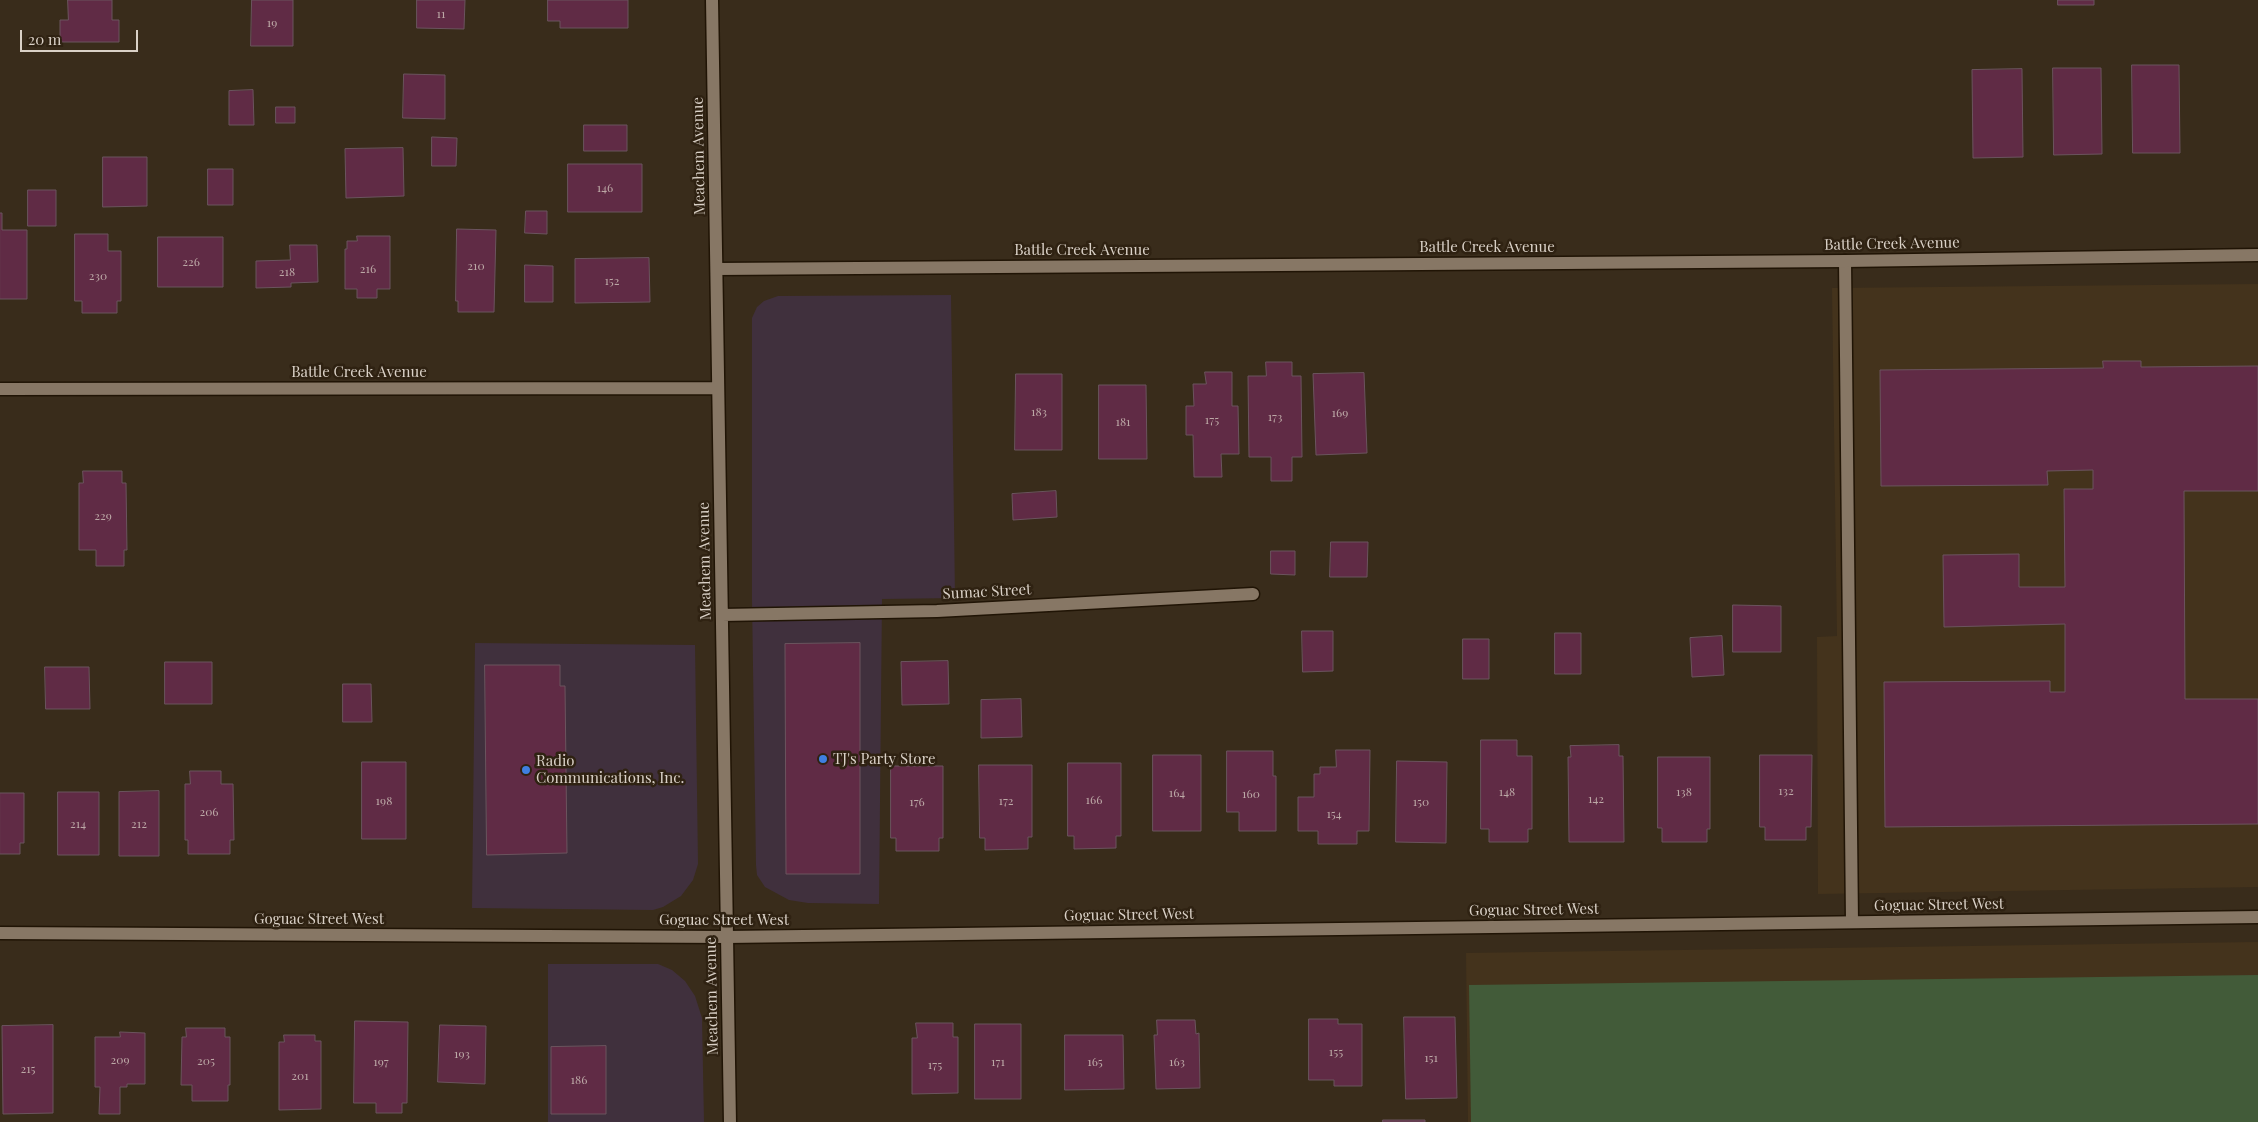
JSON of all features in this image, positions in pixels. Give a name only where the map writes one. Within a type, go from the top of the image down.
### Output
[{"type":"street","name":"Meachem Avenue","points":[[712,0],[730,1122]]},
{"type":"street","name":"Battle Creek Avenue","points":[[717,269],[1845,261],[2258,256]]},
{"type":"street","points":[[1845,261],[1852,922]]},
{"type":"street","name":"Battle Creek Avenue","points":[[0,389],[718,388]]},
{"type":"street","name":"Sumac Street","points":[[722,615],[937,611],[1253,594]]},
{"type":"street","name":"Goguac Street West","points":[[0,933],[727,937],[2258,916]]},
{"type":"shaded area","points":[[2258,284],[2258,887],[1818,894],[1817,637],[1837,636],[1832,288]]},
{"type":"shaded area","points":[[951,295],[955,598],[882,599],[879,904],[808,903],[789,900],[765,887],[757,875],[756,865],[752,600],[752,318],[757,307],[764,301],[778,296]]},
{"type":"shaded area","points":[[475,643],[695,645],[698,864],[693,880],[681,896],[663,907],[653,910],[472,908]]},
{"type":"shaded area","points":[[2258,942],[2258,1122],[1468,1122],[1466,953]]},
{"type":"shaded area","points":[[548,964],[658,964],[672,970],[685,981],[695,996],[702,1018],[704,1122],[548,1122]]},
{"type":"green space","points":[[2258,975],[2258,1122],[1471,1122],[1469,985]]},
{"type":"building","points":[[68,0],[112,0],[112,20],[119,20],[119,42],[60,42],[60,20],[68,20]]},
{"type":"building","points":[[252,0],[293,0],[293,46],[251,46]]},
{"type":"building","points":[[417,0],[465,0],[464,29],[417,28]]},
{"type":"building","points":[[548,0],[628,0],[628,28],[560,28],[560,21],[548,21]]},
{"type":"building","points":[[2058,0],[2094,0],[2094,5],[2058,5]]},
{"type":"building","points":[[2132,65],[2179,65],[2180,153],[2133,153]]},
{"type":"building","points":[[2053,68],[2101,68],[2102,154],[2054,155]]},
{"type":"building","points":[[2022,69],[2023,157],[1973,158],[1972,70]]},
{"type":"building","points":[[404,74],[445,75],[445,119],[403,118]]},
{"type":"building","points":[[253,90],[254,125],[229,125],[229,91]]},
{"type":"building","points":[[276,107],[295,107],[295,123],[276,123]]},
{"type":"building","points":[[584,125],[627,125],[627,151],[584,151]]},
{"type":"building","points":[[432,137],[457,138],[456,166],[432,166]]},
{"type":"building","points":[[403,148],[404,196],[346,198],[345,149]]},
{"type":"building","points":[[103,157],[147,157],[147,206],[103,207]]},
{"type":"building","points":[[568,164],[642,164],[642,212],[568,212]]},
{"type":"building","points":[[208,169],[233,169],[233,205],[208,205]]},
{"type":"building","points":[[28,190],[56,190],[56,226],[28,226]]},
{"type":"building","points":[[526,211],[547,211],[547,234],[525,233]]},
{"type":"building","points":[[0,213],[2,213],[2,230],[27,230],[27,299],[0,299]]},
{"type":"building","points":[[457,229],[496,230],[494,312],[458,312],[458,301],[456,301]]},
{"type":"building","points":[[75,234],[108,234],[108,251],[121,251],[121,301],[117,301],[117,313],[82,313],[82,301],[75,301]]},
{"type":"building","points":[[357,236],[390,236],[390,289],[377,289],[377,298],[357,298],[357,289],[345,289],[345,249],[347,249],[347,241],[357,241]]},
{"type":"building","points":[[158,237],[223,237],[223,287],[158,287]]},
{"type":"building","points":[[290,245],[317,245],[318,282],[291,283],[291,287],[256,288],[256,261],[290,260]]},
{"type":"building","points":[[649,258],[650,302],[575,303],[575,259]]},
{"type":"building","points":[[525,265],[553,266],[553,302],[525,302]]},
{"type":"building","points":[[2103,361],[2141,361],[2141,367],[2258,366],[2258,491],[2184,491],[2185,699],[2258,699],[2258,824],[1885,827],[1884,682],[2050,681],[2050,692],[2065,692],[2065,624],[1944,627],[1943,555],[2019,554],[2019,587],[2065,587],[2064,489],[2093,489],[2093,470],[2047,471],[2048,485],[1881,486],[1880,370],[2103,368]]},
{"type":"building","points":[[1266,362],[1292,362],[1292,376],[1301,376],[1302,457],[1292,457],[1292,481],[1271,481],[1271,457],[1249,457],[1248,376],[1266,376]]},
{"type":"building","points":[[1205,372],[1232,372],[1232,406],[1238,406],[1239,454],[1221,454],[1222,477],[1194,477],[1193,435],[1186,435],[1186,406],[1194,406],[1193,384],[1206,384]]},
{"type":"building","points":[[1364,373],[1367,453],[1316,455],[1313,374]]},
{"type":"building","points":[[1016,374],[1062,374],[1062,450],[1015,450]]},
{"type":"building","points":[[1099,385],[1146,385],[1147,459],[1099,459]]},
{"type":"building","points":[[83,471],[122,471],[122,483],[126,483],[127,550],[124,550],[124,566],[96,566],[96,550],[79,550],[79,483],[83,483]]},
{"type":"building","points":[[1056,491],[1057,517],[1013,520],[1012,494]]},
{"type":"building","points":[[1331,542],[1368,542],[1367,577],[1330,577]]},
{"type":"building","points":[[1271,551],[1295,551],[1295,575],[1271,574]]},
{"type":"building","points":[[1733,605],[1781,606],[1781,652],[1733,652]]},
{"type":"building","points":[[1302,631],[1333,631],[1333,671],[1303,672]]},
{"type":"building","points":[[1555,633],[1581,633],[1581,674],[1555,674]]},
{"type":"building","points":[[1722,636],[1724,675],[1692,677],[1690,638]]},
{"type":"building","points":[[1463,639],[1489,639],[1489,679],[1463,679]]},
{"type":"building","name":"TJ's Party Store","points":[[860,643],[860,874],[786,874],[785,644]]},
{"type":"building","points":[[948,661],[949,704],[902,705],[901,662]]},
{"type":"building","points":[[165,662],[212,662],[212,704],[165,704]]},
{"type":"building","name":"Radio Communications, Inc.","points":[[485,665],[560,665],[560,686],[565,686],[567,853],[487,855]]},
{"type":"building","points":[[45,667],[89,667],[90,709],[46,709]]},
{"type":"building","points":[[343,684],[371,684],[372,722],[343,722]]},
{"type":"building","points":[[1021,699],[1022,737],[981,738],[981,700]]},
{"type":"building","points":[[1481,740],[1517,740],[1517,756],[1532,756],[1532,829],[1528,829],[1528,842],[1489,842],[1489,829],[1481,829]]},
{"type":"building","points":[[1619,745],[1619,756],[1623,756],[1624,842],[1569,842],[1568,757],[1571,757],[1570,746]]},
{"type":"building","points":[[1336,750],[1370,750],[1369,831],[1357,831],[1357,844],[1318,844],[1318,831],[1298,831],[1298,797],[1314,797],[1314,774],[1320,774],[1320,767],[1336,767]]},
{"type":"building","points":[[1227,751],[1273,751],[1273,776],[1276,776],[1276,831],[1239,831],[1239,812],[1227,812]]},
{"type":"building","points":[[1153,755],[1201,755],[1201,831],[1153,831]]},
{"type":"building","points":[[1760,755],[1812,755],[1811,827],[1806,827],[1806,840],[1765,840],[1765,827],[1760,827]]},
{"type":"building","points":[[1658,757],[1710,757],[1710,829],[1707,829],[1707,842],[1662,842],[1662,828],[1658,828]]},
{"type":"building","points":[[1397,761],[1447,762],[1446,843],[1396,842]]},
{"type":"building","points":[[362,762],[406,762],[406,839],[362,839]]},
{"type":"building","points":[[1068,763],[1121,763],[1121,836],[1116,836],[1116,848],[1074,849],[1074,836],[1068,836]]},
{"type":"building","points":[[979,765],[1032,765],[1032,837],[1028,837],[1028,849],[985,850],[985,838],[980,838]]},
{"type":"building","points":[[891,766],[943,766],[943,838],[939,838],[939,851],[896,851],[896,838],[891,838]]},
{"type":"building","points":[[190,771],[221,771],[221,784],[233,784],[234,840],[230,840],[230,854],[188,854],[188,840],[185,840],[185,784],[190,784]]},
{"type":"building","points":[[159,791],[159,856],[119,856],[119,792]]},
{"type":"building","points":[[58,792],[99,792],[99,855],[58,855]]},
{"type":"building","points":[[0,793],[24,793],[24,843],[20,843],[20,854],[0,854]]},
{"type":"building","points":[[1404,1017],[1455,1017],[1457,1098],[1406,1099]]},
{"type":"building","points":[[1309,1019],[1338,1019],[1338,1024],[1362,1024],[1362,1086],[1334,1086],[1334,1080],[1309,1080]]},
{"type":"building","points":[[1157,1020],[1195,1020],[1196,1034],[1199,1033],[1200,1088],[1156,1089],[1154,1035],[1157,1035]]},
{"type":"building","points":[[355,1021],[408,1022],[407,1103],[402,1103],[402,1113],[376,1113],[376,1103],[354,1103]]},
{"type":"building","points":[[916,1023],[953,1023],[953,1037],[958,1037],[958,1093],[912,1094],[912,1038],[917,1038]]},
{"type":"building","points":[[975,1024],[1021,1024],[1021,1099],[975,1099]]},
{"type":"building","points":[[53,1025],[53,1113],[3,1114],[2,1026]]},
{"type":"building","points":[[440,1025],[486,1026],[485,1084],[438,1082]]},
{"type":"building","points":[[186,1028],[225,1028],[225,1037],[230,1037],[228,1101],[192,1101],[192,1085],[181,1085],[182,1037],[186,1037]]},
{"type":"building","points":[[120,1032],[145,1033],[145,1084],[127,1084],[127,1087],[120,1087],[120,1114],[99,1114],[100,1087],[95,1087],[95,1037],[120,1037]]},
{"type":"building","points":[[284,1035],[315,1035],[315,1041],[321,1041],[321,1109],[279,1110],[279,1042],[284,1042]]},
{"type":"building","points":[[1065,1035],[1123,1035],[1124,1089],[1065,1090]]},
{"type":"building","points":[[606,1046],[606,1114],[551,1114],[551,1047]]},
{"type":"building","points":[[1383,1120],[1425,1120],[1425,1122],[1383,1122]]},
{"type":"place","name":"TJ's Party Store","points":[[823,759]]},
{"type":"place","name":"Radio Communications, Inc.","points":[[526,770]]}]
